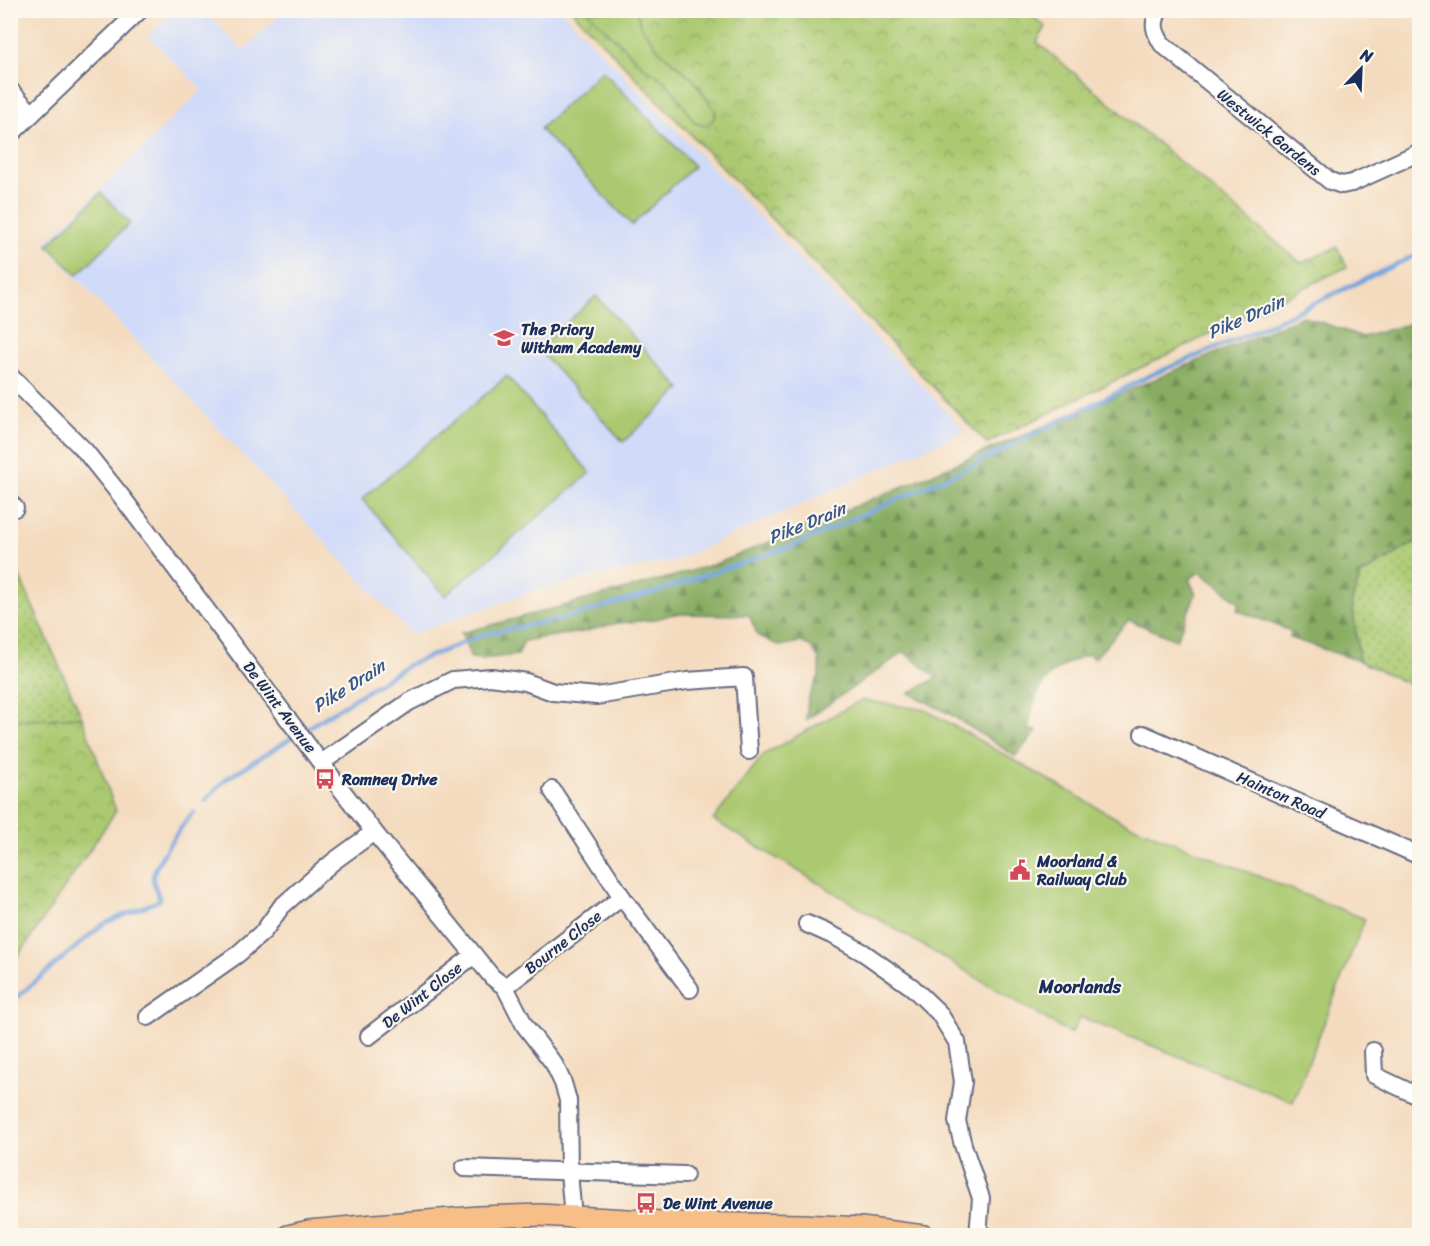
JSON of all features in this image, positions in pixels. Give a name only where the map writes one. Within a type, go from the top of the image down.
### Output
[{"type":"main road","points":[[288,1236],[309,1231],[479,1217],[540,1215],[680,1223],[861,1228],[924,1236]]},
{"type":"street","points":[[10,135],[140,10]]},
{"type":"street","name":"Westwick Gardens","points":[[1160,10],[1155,20],[1155,33],[1162,44],[1330,181],[1342,184],[1352,183],[1419,152]]},
{"type":"street","points":[[10,90],[32,114]]},
{"type":"street","name":"De Wint Avenue","points":[[10,376],[92,459],[374,832],[492,977],[505,987],[525,1026],[554,1065],[563,1083],[568,1100],[569,1172],[573,1218]]},
{"type":"street","points":[[317,758],[409,702],[453,680],[491,677],[526,682],[554,692],[597,696],[687,681],[744,677],[749,751]]},
{"type":"street","name":"Hainton Road","points":[[1143,735],[1419,856]]},
{"type":"street","points":[[552,790],[622,897],[690,989]]},
{"type":"street","points":[[148,1017],[238,954],[264,931],[281,907],[334,861],[374,832]]},
{"type":"street","name":"Bourne Close","points":[[505,987],[622,897]]},
{"type":"street","points":[[807,924],[864,953],[912,987],[939,1013],[957,1042],[963,1082],[957,1121],[981,1198],[978,1236]]},
{"type":"street","name":"De Wint Close","points":[[369,1036],[474,955]]},
{"type":"street","points":[[1373,1051],[1374,1075],[1419,1097]]},
{"type":"street","points":[[464,1168],[686,1175]]},
{"type":"shaded area","name":"The Priory Witham Academy","points":[[173,11],[204,11],[243,51],[284,11],[562,11],[965,431],[678,559],[537,590],[411,634],[45,244],[202,90],[148,36]]},
{"type":"green space","points":[[572,11],[1026,11],[1046,27],[1037,42],[1301,263],[1337,247],[1347,267],[987,443]]},
{"type":"green space","points":[[587,11],[636,11],[642,28],[659,50],[693,79],[716,112],[713,120],[705,126],[695,123],[669,85],[647,70]]},
{"type":"green space","points":[[602,70],[694,166],[632,225],[540,129]]},
{"type":"green space","points":[[101,193],[130,223],[77,275],[48,245]]},
{"type":"green space","points":[[596,296],[681,389],[623,442],[538,349]]},
{"type":"green space","points":[[1303,316],[1363,337],[1419,321],[1419,540],[1361,575],[1352,600],[1359,661],[1290,638],[1291,631],[1237,610],[1240,603],[1200,572],[1189,579],[1196,594],[1176,640],[1129,620],[1094,659],[1089,654],[1082,656],[1049,676],[1038,692],[1028,729],[1037,731],[1015,756],[950,714],[909,693],[937,678],[904,652],[806,720],[808,699],[819,676],[819,658],[810,646],[800,642],[780,646],[758,636],[749,615],[673,614],[653,620],[617,623],[583,632],[524,641],[518,655],[482,659],[471,658],[461,633],[721,562]]},
{"type":"green space","points":[[507,376],[590,473],[445,596],[362,499]]},
{"type":"green space","points":[[1419,540],[1419,689],[1359,661],[1352,600],[1361,575]]},
{"type":"green space","points":[[14,564],[82,717],[11,721],[10,567]]},
{"type":"green space","name":"Moorland & Railway Club","points":[[861,700],[926,710],[1121,821],[1365,919],[1293,1102],[1080,1017],[1071,1034],[713,820],[763,755]]},
{"type":"green space","points":[[82,717],[116,811],[11,967],[11,721]]},
{"type":"waterway","name":"Pike Drain","points":[[205,801],[226,779],[408,665],[485,634],[566,618],[655,592],[795,545],[965,469],[1149,376],[1260,329],[1420,253]]},
{"type":"waterway","name":"Pike Drain","points":[[10,1003],[103,924],[160,900],[153,880],[158,863],[194,812]]},
{"type":"place","name":"The Priory Witham Academy","points":[[504,338]]},
{"type":"place","name":"Romney Drive","points":[[325,779]]},
{"type":"place","name":"Moorland & Railway Club","points":[[1020,870]]},
{"type":"place","name":"De Wint Avenue","points":[[646,1203]]},
{"type":"district","name":"Moorlands","points":[[1080,987]]}]
